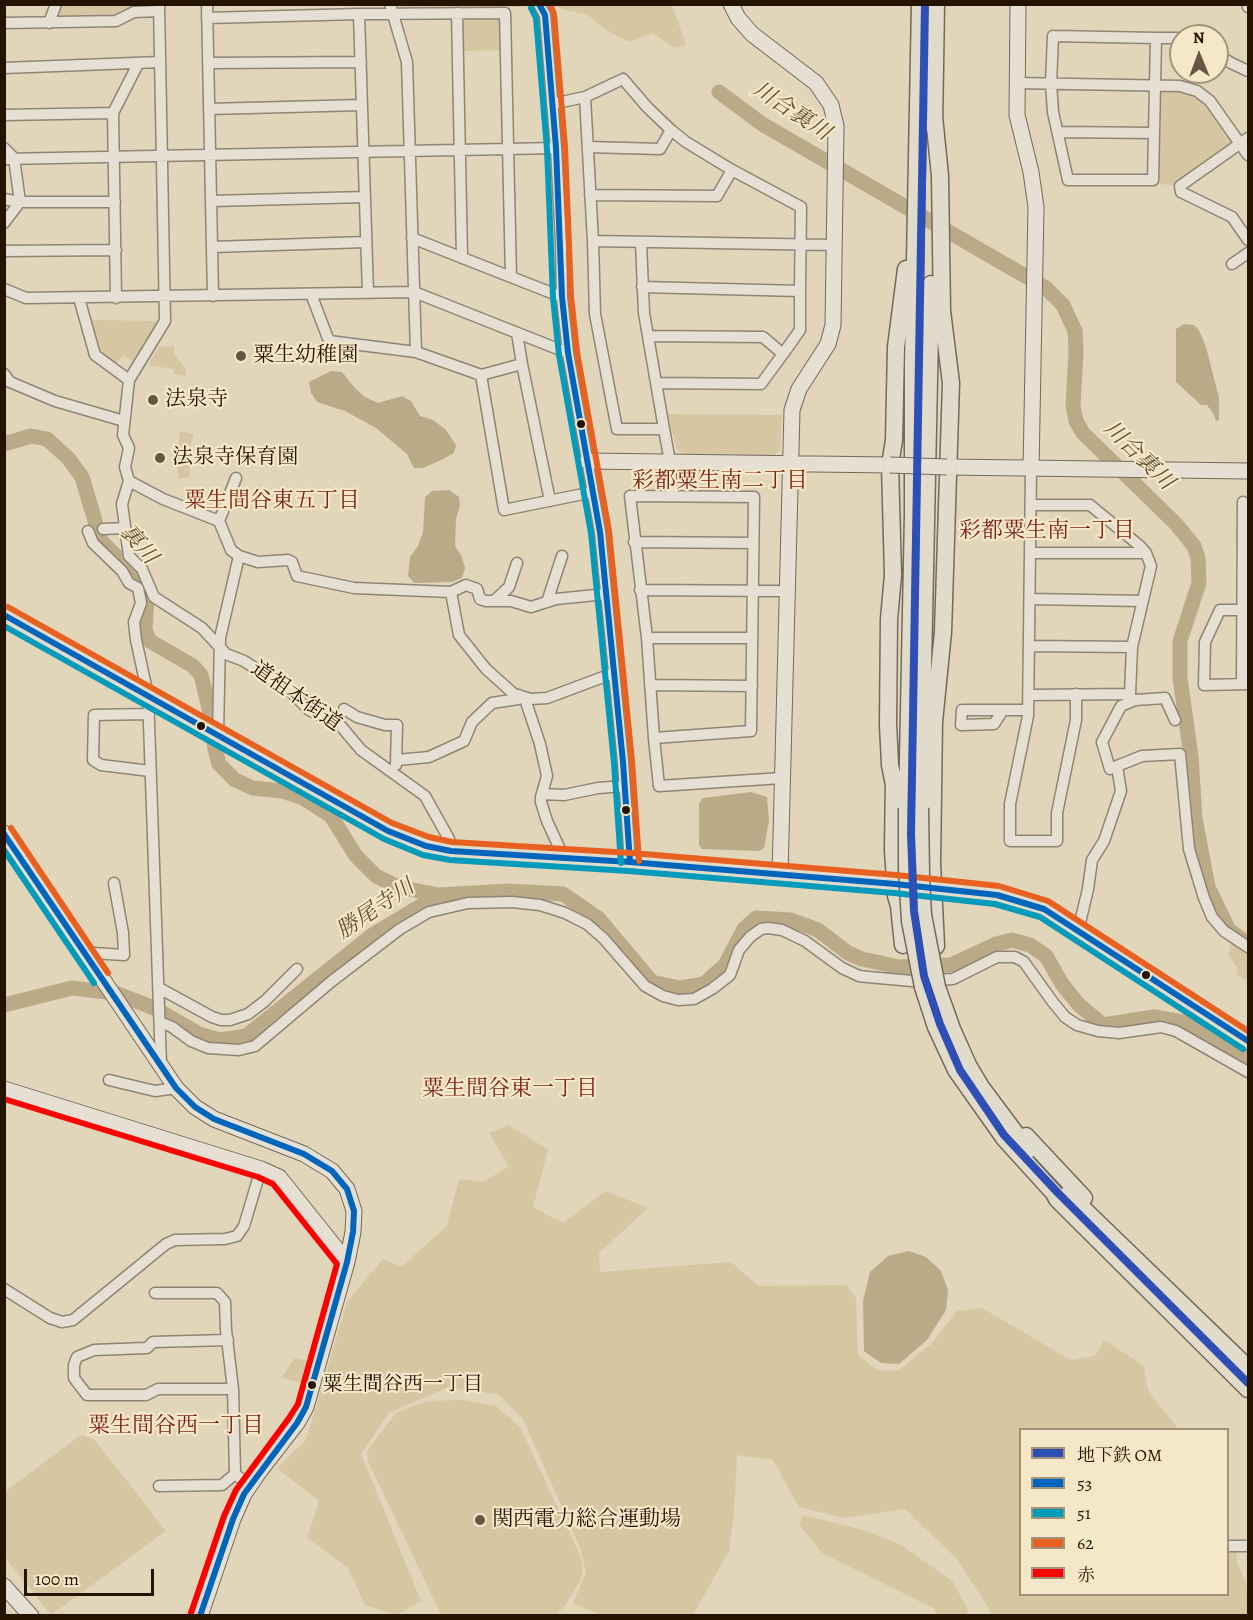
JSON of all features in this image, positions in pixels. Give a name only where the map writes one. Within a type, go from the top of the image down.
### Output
[{"type":"main road","points":[[894,785],[890,765],[888,714],[889,619],[893,568],[890,465],[894,440],[897,334],[911,249],[916,194],[920,4]]},
{"type":"main road","points":[[936,4],[934,116],[936,259],[921,411],[910,430],[892,835],[895,884],[903,945],[929,987],[981,1087],[1025,1147],[1063,1189],[1248,1368]]},
{"type":"main road","points":[[911,249],[921,411],[914,808],[921,871],[933,1043],[951,1080],[978,1122],[1248,1389]]},
{"type":"main road","points":[[933,722],[943,632],[951,383],[936,259]]},
{"type":"main road","points":[[921,411],[931,417],[932,473],[932,841],[936,946],[929,987],[936,1027],[956,1070],[998,1130],[1054,1193],[1057,1200]]},
{"type":"main road","points":[[4,615],[388,831],[426,846],[451,850],[895,884],[997,895],[1037,907],[1248,1041]]},
{"type":"main road","points":[[929,987],[959,1025],[987,1079],[1026,1136],[1066,1180],[1169,1282],[1192,1300],[1248,1357]]},
{"type":"main road","points":[[993,1138],[1047,1200],[1248,1401]]},
{"type":"main road","points":[[1134,1247],[1185,1306]]},
{"type":"street","points":[[49,23],[57,4]]},
{"type":"street","points":[[207,4],[213,296]]},
{"type":"street","points":[[540,4],[545,15],[556,148],[562,297],[568,353],[600,532],[625,786],[630,862]]},
{"type":"street","points":[[731,4],[738,18],[752,34],[816,83],[831,105],[836,126],[833,325],[828,344],[799,389],[792,410],[780,875]]},
{"type":"street","points":[[1018,4],[1017,115],[1031,172],[1036,226],[1029,695],[1010,804],[1010,840],[1057,841],[1057,813],[1076,720],[1076,694]]},
{"type":"street","points":[[4,23],[116,21],[134,12],[159,8],[165,321],[129,380],[123,435],[129,448],[125,467],[129,481],[122,504],[125,528],[103,529]]},
{"type":"street","points":[[207,18],[359,14],[391,9],[505,13],[511,277]]},
{"type":"street","points":[[391,9],[407,62],[416,352]]},
{"type":"street","points":[[457,13],[462,258]]},
{"type":"street","points":[[359,14],[368,293]]},
{"type":"street","points":[[1156,38],[1154,180],[1068,180],[1053,112],[1051,83],[1053,36],[1169,38]]},
{"type":"street","points":[[4,68],[160,62]]},
{"type":"street","points":[[208,63],[361,62]]},
{"type":"street","points":[[1229,62],[1248,71]]},
{"type":"street","points":[[116,298],[113,113],[138,64]]},
{"type":"street","points":[[552,104],[585,97],[623,79],[671,130],[732,170],[801,207],[800,330],[761,384],[657,383]]},
{"type":"street","points":[[1016,82],[1180,86],[1197,91],[1210,101],[1245,141],[1248,155]]},
{"type":"street","points":[[585,97],[595,314],[617,429],[664,429]]},
{"type":"street","points":[[209,109],[362,105]]},
{"type":"street","points":[[4,115],[113,113]]},
{"type":"street","points":[[588,147],[660,148],[671,130]]},
{"type":"street","points":[[1058,132],[1154,133]]},
{"type":"street","points":[[1245,141],[1180,186],[1181,192],[1232,217],[1248,240]]},
{"type":"street","points":[[4,148],[9,158],[20,202]]},
{"type":"street","points":[[9,158],[556,148]]},
{"type":"street","points":[[590,195],[717,196],[732,170]]},
{"type":"street","points":[[211,201],[365,197]]},
{"type":"street","points":[[4,199],[20,202],[115,202]]},
{"type":"street","points":[[4,223],[20,202]]},
{"type":"street","points":[[412,238],[562,297]]},
{"type":"street","points":[[593,241],[835,245]]},
{"type":"street","points":[[212,247],[366,242]]},
{"type":"street","points":[[641,242],[642,287],[648,336],[670,462],[672,496]]},
{"type":"street","points":[[4,251],[116,250]]},
{"type":"street","points":[[1232,264],[1248,253]]},
{"type":"street","points":[[642,287],[800,291]]},
{"type":"street","points":[[4,289],[26,298],[414,292],[568,353]]},
{"type":"street","points":[[311,294],[329,340],[416,352],[481,375],[522,364]]},
{"type":"street","points":[[79,298],[95,355],[129,380]]},
{"type":"street","points":[[517,333],[550,501]]},
{"type":"street","points":[[648,336],[763,337],[783,354]]},
{"type":"street","points":[[4,374],[10,382],[55,401],[124,421]]},
{"type":"street","points":[[481,375],[504,510],[592,492]]},
{"type":"street","points":[[587,461],[1059,470],[1248,471]]},
{"type":"street","points":[[236,478],[219,522],[231,550],[239,556],[258,562],[288,560],[292,562],[297,576],[354,588],[451,592],[466,585],[477,589],[480,599],[511,601],[531,607],[556,599],[606,594]]},
{"type":"street","points":[[129,481],[163,499],[219,522]]},
{"type":"street","points":[[654,738],[751,731],[754,497],[630,496],[647,638],[650,685],[654,738],[658,786],[783,777]]},
{"type":"street","points":[[1242,610],[1220,610],[1204,642],[1204,685],[1245,684],[1242,610],[1243,502]]},
{"type":"street","points":[[1029,695],[1130,694],[1132,647],[1151,566],[1146,553],[1090,505],[1031,505]]},
{"type":"street","name":"道祖本街道","points":[[125,528],[129,556],[142,569],[154,597],[202,628],[226,654],[244,662],[289,690],[309,710],[340,725],[361,750],[425,796],[449,839],[451,850]]},
{"type":"street","points":[[88,531],[93,543],[122,571],[129,583],[138,588],[141,603],[134,622],[148,695],[161,1068]]},
{"type":"street","points":[[634,542],[753,543]]},
{"type":"street","points":[[1031,553],[1146,553]]},
{"type":"street","points":[[218,735],[220,648],[239,556]]},
{"type":"street","points":[[547,602],[562,556]]},
{"type":"street","points":[[494,601],[508,587],[517,563]]},
{"type":"street","points":[[138,588],[148,581]]},
{"type":"street","points":[[640,590],[787,591]]},
{"type":"street","points":[[451,592],[459,634],[486,669],[514,694],[523,697],[547,698],[614,673]]},
{"type":"street","points":[[1030,599],[1141,601]]},
{"type":"street","points":[[647,638],[752,638]]},
{"type":"street","points":[[1030,646],[1132,647]]},
{"type":"street","points":[[650,685],[752,686]]},
{"type":"street","points":[[397,760],[429,757],[464,741],[472,722],[492,703],[523,697]]},
{"type":"street","points":[[523,697],[540,744],[547,776],[541,802],[564,858]]},
{"type":"street","points":[[1110,769],[1102,742],[1121,706],[1135,700],[1165,698],[1175,720]]},
{"type":"street","points":[[344,709],[357,717],[385,725],[397,725],[397,760],[393,774]]},
{"type":"street","points":[[1003,710],[1028,710]]},
{"type":"street","points":[[149,714],[94,715],[93,760],[101,765],[150,771]]},
{"type":"street","points":[[1078,931],[1092,860],[1104,841],[1121,791],[1117,766],[1143,756],[1180,754],[1190,849],[1204,898],[1212,917],[1224,931],[1248,947]]},
{"type":"street","points":[[542,794],[564,795],[598,788],[625,786]]},
{"type":"street","points":[[4,833],[176,1088],[195,1107],[214,1119],[304,1154],[332,1171],[347,1189],[354,1211],[353,1232],[347,1262],[306,1407],[297,1424],[250,1486],[233,1519],[200,1616]]},
{"type":"street","points":[[93,953],[124,955],[123,933],[114,883]]},
{"type":"street","points":[[160,1022],[172,1027],[191,1041],[208,1048],[240,1050],[255,1046],[332,981],[400,929],[429,912],[468,903],[512,902],[540,905],[565,913],[587,924],[645,986],[663,996],[678,1000],[694,999],[730,975],[739,950],[750,937],[761,929],[768,928],[782,930],[805,941],[845,969],[863,976],[902,981],[953,979],[997,957],[1015,957],[1024,962],[1065,1017],[1077,1025],[1098,1031],[1119,1033],[1161,1027],[1176,1031],[1248,1072]]},
{"type":"street","points":[[159,988],[212,1017],[230,1020],[248,1014],[265,1001],[297,969]]},
{"type":"street","points":[[109,1080],[155,1091],[176,1088]]},
{"type":"street","points":[[4,1089],[261,1169],[279,1177],[347,1262]]},
{"type":"street","points":[[4,1289],[50,1318],[62,1322],[73,1320],[166,1244],[175,1240],[225,1239],[237,1236],[244,1226],[261,1169]]},
{"type":"street","points":[[154,1293],[217,1293],[225,1302],[233,1389],[235,1473],[250,1486]]},
{"type":"street","points":[[228,1340],[153,1342],[147,1348],[94,1350],[77,1357],[74,1365],[74,1378],[87,1395],[146,1395],[158,1389],[233,1389]]},
{"type":"street","points":[[159,1486],[222,1485],[235,1473]]},
{"type":"street","points":[[1229,1546],[1248,1546]]},
{"type":"street","points":[[4,1586],[31,1616]]},
{"type":"shaded area","points":[[62,5],[154,5],[116,16],[58,17]]},
{"type":"shaded area","points":[[397,5],[524,5],[524,7],[404,8]]},
{"type":"shaded area","points":[[552,5],[672,5],[686,45],[674,48],[653,33],[629,42],[608,31],[586,14]]},
{"type":"shaded area","points":[[457,13],[505,13],[506,50],[458,51]]},
{"type":"shaded area","points":[[1164,90],[1181,90],[1196,96],[1209,107],[1231,140],[1231,146],[1175,185],[1158,184],[1160,93]]},
{"type":"shaded area","points":[[91,320],[160,321],[135,362],[123,355],[116,364],[99,352],[89,323]]},
{"type":"shaded area","points":[[1184,324],[1194,325],[1199,330],[1206,347],[1219,398],[1219,420],[1216,421],[1207,405],[1201,405],[1176,382],[1176,329]]},
{"type":"shaded area","points":[[174,346],[174,353],[186,369],[186,374],[183,376],[174,374],[173,369],[148,365],[159,347]]},
{"type":"shaded area","points":[[331,371],[342,372],[365,397],[378,403],[402,396],[411,401],[420,416],[433,420],[446,430],[456,445],[454,453],[423,468],[414,468],[407,454],[376,428],[345,411],[317,402],[311,393],[309,382]]},
{"type":"shaded area","points":[[668,414],[782,415],[780,450],[773,456],[684,455],[676,448]]},
{"type":"shaded area","points":[[180,431],[194,434],[189,450],[190,477],[179,479],[175,453],[178,452]]},
{"type":"shaded area","points":[[449,490],[459,497],[455,546],[465,568],[462,578],[452,582],[414,583],[408,576],[410,557],[418,546],[423,532],[425,497],[432,491]]},
{"type":"shaded area","points":[[751,792],[767,797],[769,821],[764,848],[759,851],[702,849],[699,845],[699,803],[703,798]]},
{"type":"shaded area","points":[[1231,942],[1248,950],[1248,981],[1237,974],[1237,967],[1228,955]]},
{"type":"shaded area","points":[[509,1125],[548,1150],[533,1207],[563,1223],[606,1191],[648,1208],[599,1253],[600,1272],[731,1262],[759,1286],[846,1285],[856,1298],[858,1355],[877,1370],[898,1371],[931,1344],[957,1311],[982,1308],[1071,1360],[1095,1356],[1104,1340],[1144,1366],[1148,1390],[1177,1428],[1019,1428],[1019,1596],[1229,1596],[1229,1547],[1236,1550],[1237,1563],[1248,1587],[1248,1615],[993,1615],[957,1559],[905,1509],[843,1518],[799,1507],[773,1460],[737,1455],[729,1551],[693,1615],[599,1615],[573,1603],[586,1572],[581,1550],[523,1419],[498,1394],[446,1388],[389,1413],[361,1454],[421,1601],[396,1615],[365,1605],[348,1568],[307,1538],[319,1501],[277,1468],[306,1440],[347,1302],[383,1259],[401,1267],[447,1226],[459,1179],[484,1182],[509,1166],[489,1133]]},
{"type":"shaded area","points":[[909,1251],[926,1257],[941,1271],[948,1290],[946,1310],[927,1340],[899,1364],[881,1363],[864,1351],[863,1301],[870,1272],[888,1256]]},
{"type":"shaded area","points":[[295,1358],[309,1361],[303,1383],[281,1378]]},
{"type":"shaded area","name":"関西電力総合運動場","points":[[463,1400],[496,1406],[520,1427],[580,1555],[583,1569],[581,1579],[566,1604],[556,1615],[441,1615],[368,1461],[367,1451],[396,1413],[427,1401]]},
{"type":"shaded area","points":[[81,1435],[94,1439],[166,1531],[51,1615],[5,1557],[5,1492]]},
{"type":"shaded area","points":[[803,1515],[867,1531],[903,1546],[953,1582],[968,1610],[966,1615],[938,1615],[933,1608],[822,1553],[799,1524]]},
{"type":"waterway","name":"川合裏川","points":[[719,92],[762,124],[1046,288],[1063,305],[1075,331],[1073,406],[1076,421],[1083,433],[1176,524],[1194,546],[1198,558],[1199,583],[1180,641],[1180,678],[1191,756],[1195,818],[1208,887],[1229,930],[1243,940]]},
{"type":"waterway","name":"裏川","points":[[4,444],[31,436],[47,439],[68,458],[82,477],[101,541],[141,581],[147,597],[145,630],[150,641],[193,666],[201,675],[219,764],[235,780],[253,788],[282,791],[303,798],[331,816],[356,856],[376,876],[398,887],[439,895]]},
{"type":"waterway","name":"勝尾寺川","points":[[4,1005],[72,988],[115,993],[154,1008],[199,1034],[220,1040],[246,1036],[371,936],[439,895],[508,891],[563,894],[599,919],[652,982],[680,988],[704,984],[725,965],[744,929],[756,918],[791,920],[818,930],[848,953],[862,959],[899,967],[951,965],[996,944],[1012,940],[1030,945],[1046,956],[1062,984],[1079,1005],[1103,1025],[1154,1017],[1188,1023],[1214,1037],[1248,1061]]},
{"type":"metro line","name":"OM","points":[[925,4],[911,834],[914,911],[924,976],[940,1024],[960,1070],[1004,1135],[1058,1193],[1248,1383]]},
{"type":"transit line","name":"53","points":[[539,4],[545,15],[556,148],[562,297],[568,353],[600,532],[623,762],[630,862]]},
{"type":"transit line","name":"62","points":[[550,4],[554,14],[565,147],[571,296],[577,352],[609,531],[632,761],[639,861]]},
{"type":"transit line","name":"51","points":[[531,8],[536,18],[547,149],[553,298],[559,355],[591,533],[614,763],[621,863]]},
{"type":"transit line","name":"62","points":[[8,607],[392,823],[429,837],[452,842],[631,853],[999,886],[1048,901],[1248,1031]]},
{"type":"transit line","name":"53","points":[[4,615],[388,831],[426,846],[451,851],[630,862],[895,884],[997,895],[1044,909],[1248,1041]]},
{"type":"transit line","name":"51","points":[[4,626],[384,839],[423,855],[450,860],[629,871],[894,893],[995,904],[1040,917],[1243,1049]]},
{"type":"transit line","name":"62","points":[[11,828],[108,973]]},
{"type":"transit line","name":"53","points":[[4,834],[176,1088],[195,1107],[214,1119],[304,1154],[332,1171],[347,1189],[354,1211],[353,1232],[347,1262],[306,1407],[297,1423],[244,1494],[233,1519],[200,1616]]},
{"type":"transit line","name":"51","points":[[4,850],[94,983]]},
{"type":"transit line","name":"赤","points":[[4,1099],[258,1177],[273,1184],[337,1264],[298,1404],[236,1490],[224,1516],[191,1613]]},
{"type":"place","name":"粟生幼稚園","points":[[241,356]]},
{"type":"place","name":"法泉寺","points":[[153,400]]},
{"type":"place","name":"法泉寺保育園","points":[[160,458]]},
{"type":"place","name":"粟生間谷西一丁目","points":[[312,1385]]},
{"type":"place","name":"関西電力総合運動場","points":[[480,1520]]},
{"type":"district","name":"彩都粟生南二丁目","points":[[720,482]]},
{"type":"district","name":"粟生間谷東五丁目","points":[[272,502]]},
{"type":"district","name":"彩都粟生南一丁目","points":[[1047,532]]},
{"type":"district","name":"粟生間谷東一丁目","points":[[510,1090]]},
{"type":"district","name":"粟生間谷西一丁目","points":[[176,1427]]}]
